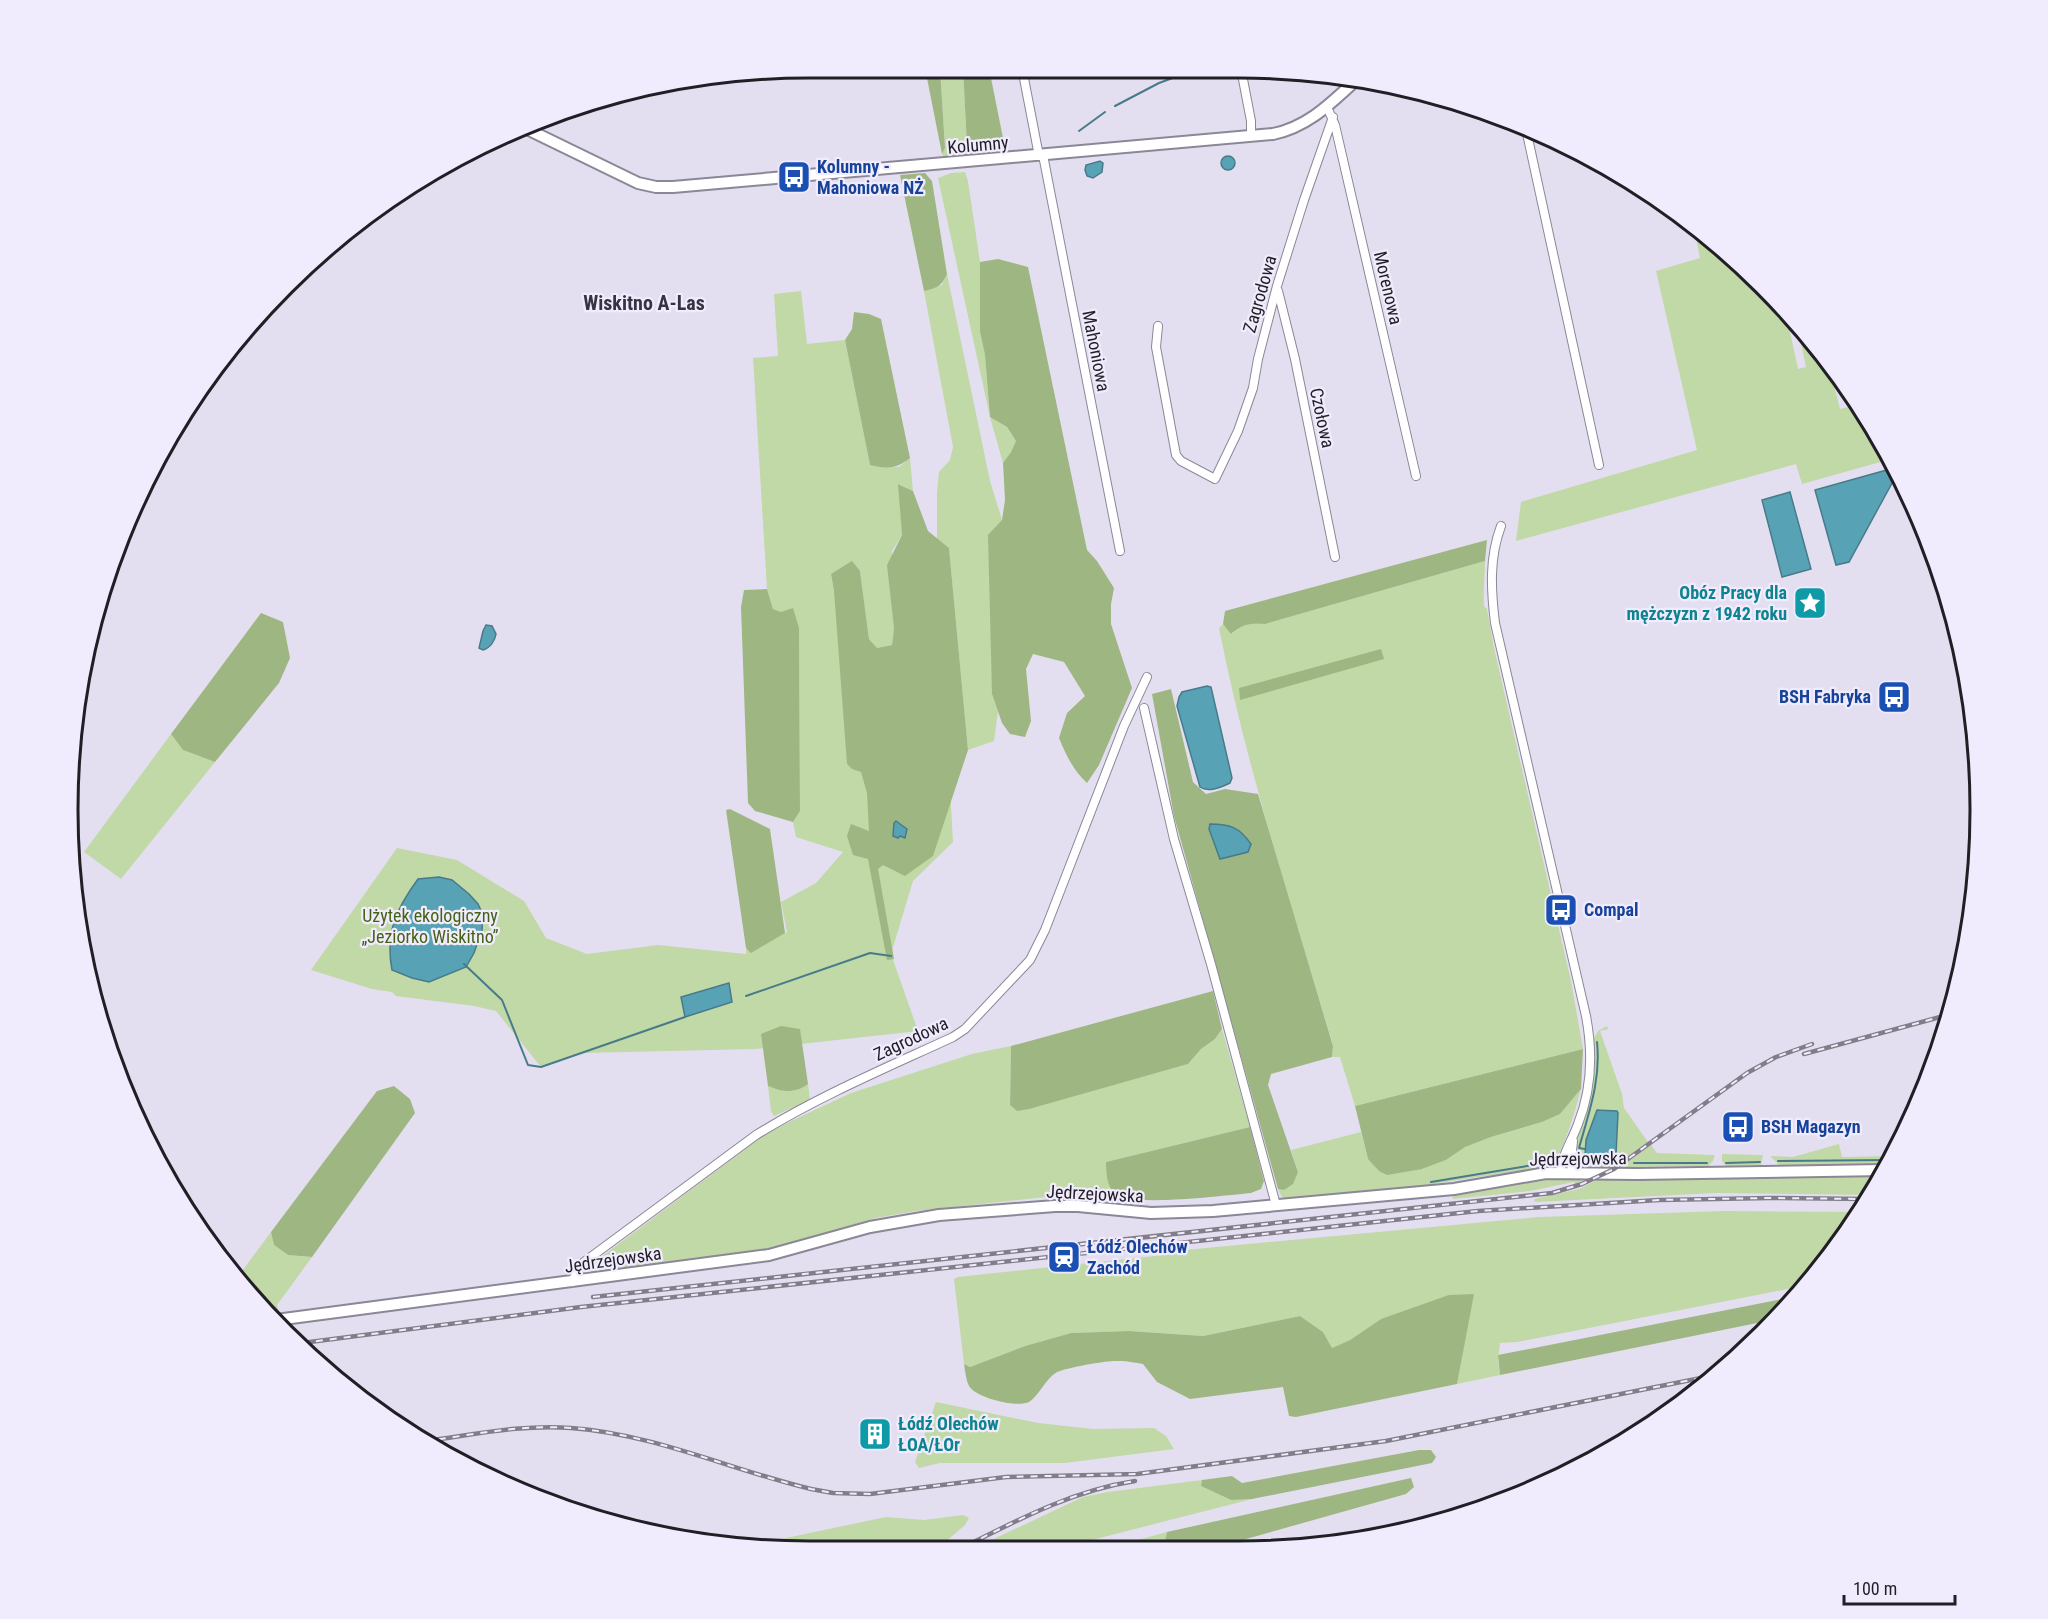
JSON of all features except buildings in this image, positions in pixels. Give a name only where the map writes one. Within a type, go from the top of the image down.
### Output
[{"type":"street","name":"Mahoniowa","points":[[1024,78],[1120,552]]},
{"type":"street","points":[[1243,78],[1251,121],[1251,136]]},
{"type":"street","name":"Kolumny","points":[[534,132],[625,177],[656,187],[747,181],[1273,134],[1292,129],[1309,120],[1349,87]]},
{"type":"street","name":"Morenowa","points":[[1327,107],[1333,117],[1416,476]]},
{"type":"street","name":"Zagrodowa","points":[[1158,327],[1156,347],[1176,455],[1181,461],[1215,478],[1238,431],[1253,388],[1277,286],[1333,117]]},
{"type":"street","points":[[1528,138],[1599,465]]},
{"type":"street","name":"Czołowa","points":[[1277,286],[1295,359],[1335,557]]},
{"type":"street","points":[[1501,526],[1492,561],[1495,623],[1589,1038],[1591,1063],[1587,1094],[1571,1153],[1572,1172]]},
{"type":"street","name":"Zagrodowa","points":[[572,1282],[584,1262],[756,1135],[786,1116],[838,1089],[953,1037],[965,1029],[1030,960],[1093,809],[1124,726],[1147,677]]},
{"type":"street","points":[[1144,708],[1174,839],[1211,964],[1276,1205]]},
{"type":"street","points":[[1560,1172],[1563,1155],[1575,1133]]},
{"type":"street","name":"Jędrzejowska","points":[[285,1319],[769,1255],[889,1222],[939,1215],[1055,1206],[1151,1213],[1213,1211],[1454,1189],[1517,1177],[1560,1172],[1637,1174],[1875,1170]]},
{"type":"green space","points":[[927,78],[941,78],[945,148],[942,154]]},
{"type":"green space","points":[[941,78],[964,78],[966,156],[945,158],[942,154],[945,148]]},
{"type":"green space","points":[[964,78],[991,78],[1006,153],[966,156]]},
{"type":"green space","points":[[965,172],[980,262],[980,332],[985,355],[990,417],[938,178],[951,173]]},
{"type":"green space","points":[[925,173],[932,181],[947,274],[939,286],[924,291],[900,175]]},
{"type":"green space","points":[[1696,239],[1756,292],[1788,327],[1798,369],[1806,367],[1801,342],[1834,385],[1840,409],[1849,407],[1882,462],[1802,484],[1796,464],[1516,541],[1521,502],[1697,450],[1656,271],[1700,258]]},
{"type":"green space","points":[[998,259],[1028,267],[1087,550],[1114,588],[1111,624],[1132,688],[1099,765],[1087,783],[1070,762],[1059,738],[1067,713],[1085,696],[1064,662],[1033,654],[1026,669],[1031,721],[1025,737],[1010,734],[1002,723],[992,694],[988,535],[1002,520],[1005,500],[1003,463],[1016,441],[1007,427],[990,417],[985,355],[980,332],[980,262]]},
{"type":"green space","points":[[947,274],[990,481],[1002,520],[992,694],[998,711],[994,741],[968,750],[949,548],[937,539],[939,472],[950,460],[953,447],[924,291],[942,285]]},
{"type":"green space","name":"Użytek ekologiczny „Jeziorko Wiskitno”","points":[[801,291],[807,344],[845,340],[870,465],[899,467],[910,458],[913,491],[899,484],[902,535],[892,551],[894,628],[892,645],[877,648],[869,639],[860,571],[831,575],[834,591],[948,753],[953,842],[913,881],[891,954],[918,1031],[756,1049],[582,1053],[541,1067],[496,1011],[396,996],[392,992],[372,989],[311,970],[397,848],[457,860],[524,901],[546,938],[587,954],[658,945],[746,954],[746,948],[750,951],[787,932],[781,902],[816,883],[843,852],[796,837],[793,822],[800,811],[799,629],[781,612],[773,609],[767,589],[753,358],[778,356],[774,294]]},
{"type":"green space","points":[[854,312],[869,314],[881,319],[910,458],[896,466],[870,465],[845,340],[852,329]]},
{"type":"green space","points":[[990,417],[1007,427],[1016,441],[1003,463]]},
{"type":"green space","points":[[898,484],[913,491],[928,531],[949,548],[968,750],[933,856],[905,876],[883,865],[878,869],[894,959],[887,960],[868,859],[853,855],[847,836],[851,824],[869,831],[867,793],[861,772],[852,769],[847,764],[831,574],[852,561],[860,571],[869,639],[877,648],[892,645],[894,628],[887,565],[902,535]]},
{"type":"green space","points":[[1487,540],[1485,561],[1265,624],[1247,625],[1231,634],[1223,624],[1225,611]]},
{"type":"green space","points":[[1485,561],[1484,606],[1487,609],[1571,981],[1583,1049],[1355,1106],[1340,1057],[1332,1057],[1333,1045],[1257,786],[1219,628],[1223,624],[1232,634],[1247,625],[1265,624]]},
{"type":"green space","points":[[767,589],[773,609],[781,612],[793,608],[799,628],[800,811],[793,822],[755,811],[748,803],[741,607],[744,590]]},
{"type":"green space","points":[[261,613],[283,622],[290,658],[279,683],[215,762],[183,750],[171,734]]},
{"type":"green space","points":[[1381,649],[1384,659],[1240,700],[1239,688]]},
{"type":"green space","points":[[1171,689],[1193,782],[1206,794],[1225,789],[1258,794],[1333,1046],[1332,1057],[1271,1074],[1268,1085],[1298,1172],[1293,1184],[1284,1190],[1278,1189],[1174,816],[1152,694]]},
{"type":"green space","points":[[171,734],[183,750],[215,762],[121,879],[84,852]]},
{"type":"green space","points":[[730,809],[770,829],[785,933],[751,953],[746,948],[726,810]]},
{"type":"green space","points":[[1213,991],[1222,1029],[1215,1039],[1201,1049],[1188,1064],[1029,1109],[1017,1111],[1010,1105],[1011,1046]]},
{"type":"green space","points":[[781,1026],[800,1029],[808,1084],[793,1091],[778,1090],[768,1086],[761,1034]]},
{"type":"green space","points":[[1607,1026],[1608,1029],[1600,1031],[1622,1094],[1624,1108],[1648,1142],[1612,1167],[1598,1167],[1598,1161],[1594,1161],[1594,1166],[1580,1163],[1574,1157],[1574,1150],[1593,1087],[1594,1038],[1598,1031]],"holes":[[[1597,1110],[1617,1111],[1615,1157],[1585,1155],[1586,1140]]]},
{"type":"green space","points":[[1222,1029],[1250,1127],[1106,1162],[1111,1186],[1120,1197],[1108,1199],[1047,1197],[916,1211],[876,1218],[775,1248],[591,1274],[583,1273],[768,1132],[851,1093],[972,1054],[1011,1046],[1010,1105],[1017,1111],[1188,1064],[1201,1049],[1215,1039]]},
{"type":"green space","points":[[1583,1049],[1581,1089],[1560,1114],[1465,1147],[1446,1160],[1422,1169],[1387,1175],[1379,1171],[1368,1159],[1355,1106]]},
{"type":"green space","points":[[808,1084],[810,1100],[774,1116],[771,1111],[768,1086],[788,1091]]},
{"type":"green space","points":[[394,1086],[410,1099],[415,1113],[312,1257],[288,1255],[274,1245],[271,1232],[377,1091]]},
{"type":"green space","points":[[1581,1089],[1560,1153],[1551,1166],[1433,1184],[1428,1187],[1290,1199],[1282,1197],[1278,1189],[1284,1190],[1298,1172],[1291,1150],[1361,1132],[1368,1159],[1422,1169],[1446,1160],[1464,1147],[1560,1114]]},
{"type":"green space","points":[[1250,1127],[1264,1181],[1261,1189],[1251,1193],[1201,1198],[1138,1200],[1114,1193],[1110,1187],[1106,1162]]},
{"type":"green space","points":[[1839,1144],[1842,1157],[1882,1156],[1878,1164],[1779,1165],[1771,1156],[1793,1157]]},
{"type":"green space","points":[[1651,1145],[1657,1153],[1715,1155],[1708,1166],[1621,1167]]},
{"type":"green space","points":[[1722,1154],[1763,1155],[1761,1165],[1726,1166],[1722,1161]]},
{"type":"green space","points":[[1872,1175],[1860,1195],[1716,1193],[1535,1202],[1534,1199],[1579,1189],[1603,1177]]},
{"type":"green space","points":[[1592,1177],[1575,1184],[1574,1182],[1530,1191],[1453,1199],[1452,1194],[1529,1180]]},
{"type":"green space","points":[[1725,1211],[1849,1212],[1819,1255],[1791,1288],[1517,1342],[1500,1343],[1498,1360],[1500,1375],[1457,1384],[1467,1328],[1381,1319],[1350,1340],[1332,1348],[1323,1332],[1300,1316],[1203,1336],[1129,1331],[1071,1333],[1025,1346],[970,1367],[964,1364],[954,1279],[958,1277],[1174,1254],[1174,1251],[1539,1217]]},
{"type":"green space","points":[[271,1232],[274,1245],[288,1255],[312,1257],[277,1305],[278,1312],[242,1271]]},
{"type":"green space","points":[[1474,1294],[1457,1384],[1296,1417],[1289,1416],[1283,1387],[1190,1399],[1157,1382],[1143,1364],[1123,1361],[1088,1364],[1057,1372],[1029,1402],[1007,1403],[988,1398],[973,1390],[968,1384],[964,1364],[970,1367],[1025,1346],[1071,1333],[1129,1331],[1203,1336],[1300,1316],[1323,1332],[1332,1348],[1350,1340],[1381,1319],[1449,1295]]},
{"type":"green space","points":[[1781,1299],[1760,1322],[1500,1375],[1498,1355]]},
{"type":"green space","points":[[936,1402],[1038,1423],[1093,1429],[1154,1428],[1166,1436],[1174,1449],[1065,1463],[940,1463],[919,1468],[915,1462]]},
{"type":"green space","points":[[1419,1450],[1431,1450],[1436,1457],[1432,1463],[1252,1499],[1231,1500],[1201,1486],[1202,1480],[1232,1476],[1242,1483]]},
{"type":"green space","points":[[1411,1478],[1414,1487],[1406,1494],[1239,1541],[1165,1541],[1167,1532]]},
{"type":"green space","points":[[1202,1480],[1201,1486],[1231,1500],[1252,1499],[1088,1541],[989,1541],[1083,1497]]},
{"type":"green space","points":[[963,1515],[969,1518],[965,1525],[946,1541],[778,1540],[886,1517],[924,1520]]},
{"type":"green space","points":[[1167,1532],[1165,1541],[1134,1541]]},
{"type":"water","points":[[1225,156],[1231,156],[1235,163],[1231,170],[1225,170],[1221,166],[1221,160]]},
{"type":"water","points":[[1100,161],[1103,163],[1102,172],[1093,178],[1087,176],[1086,165]]},
{"type":"water","points":[[1886,470],[1893,482],[1849,562],[1836,565],[1815,490]]},
{"type":"water","points":[[1790,492],[1811,569],[1782,577],[1762,500]]},
{"type":"water","points":[[486,625],[492,626],[496,634],[492,644],[483,650],[479,648]]},
{"type":"water","points":[[1211,687],[1232,778],[1230,783],[1211,789],[1200,787],[1177,706],[1182,692]]},
{"type":"water","points":[[896,821],[907,829],[905,838],[893,836]]},
{"type":"water","points":[[1210,824],[1229,826],[1238,830],[1251,844],[1248,852],[1220,859],[1209,829]]},
{"type":"water","points":[[439,877],[452,880],[478,904],[483,915],[482,930],[466,967],[429,982],[392,970],[391,933],[398,911],[418,879]]},
{"type":"water","points":[[729,983],[732,1002],[685,1017],[681,997]]},
{"type":"water","points":[[1597,1110],[1617,1111],[1618,1113],[1616,1155],[1613,1158],[1585,1156],[1586,1140]]},
{"type":"waterway","points":[[1115,106],[1173,78]]},
{"type":"waterway","points":[[1079,131],[1105,112]]},
{"type":"waterway","points":[[746,996],[870,953],[891,956]]},
{"type":"waterway","points":[[464,964],[502,1000],[528,1065],[541,1067],[685,1017]]},
{"type":"waterway","points":[[1585,1149],[1579,1148],[1596,1083],[1597,1042]]},
{"type":"waterway","points":[[1588,1156],[1590,1162]]},
{"type":"waterway","points":[[1778,1161],[1880,1160]]},
{"type":"waterway","points":[[1431,1182],[1551,1162]]},
{"type":"waterway","points":[[1726,1163],[1760,1162]]},
{"type":"waterway","points":[[1634,1163],[1707,1163]]},
{"type":"railway","points":[[1804,1054],[1939,1017]]},
{"type":"railway","points":[[593,1297],[1552,1193],[1582,1184],[1614,1169],[1747,1073],[1776,1057],[1812,1044]]},
{"type":"railway","points":[[309,1342],[581,1307],[1478,1211],[1659,1200],[1857,1199]]},
{"type":"railway","points":[[438,1439],[498,1431],[571,1428],[632,1437],[811,1489],[833,1493],[870,1494],[1006,1477],[1137,1474],[1386,1441],[1697,1379]]},
{"type":"railway","points":[[976,1541],[1065,1500],[1135,1481]]},
{"type":"place","name":"Kolumny - Mahoniowa NŻ","points":[[794,177]]},
{"type":"place","name":"Obóz Pracy dla mężczyzn z 1942 roku","points":[[1810,603]]},
{"type":"place","name":"BSH Fabryka","points":[[1894,697]]},
{"type":"place","name":"Compal","points":[[1561,910]]},
{"type":"place","name":"BSH Magazyn","points":[[1738,1127]]},
{"type":"place","name":"Łódź Olechów Zachód","points":[[1064,1257]]},
{"type":"place","name":"Łódź Olechów ŁOA/ŁOr","points":[[875,1434]]},
{"type":"district","name":"Wiskitno A-Las","points":[[644,303]]}]
